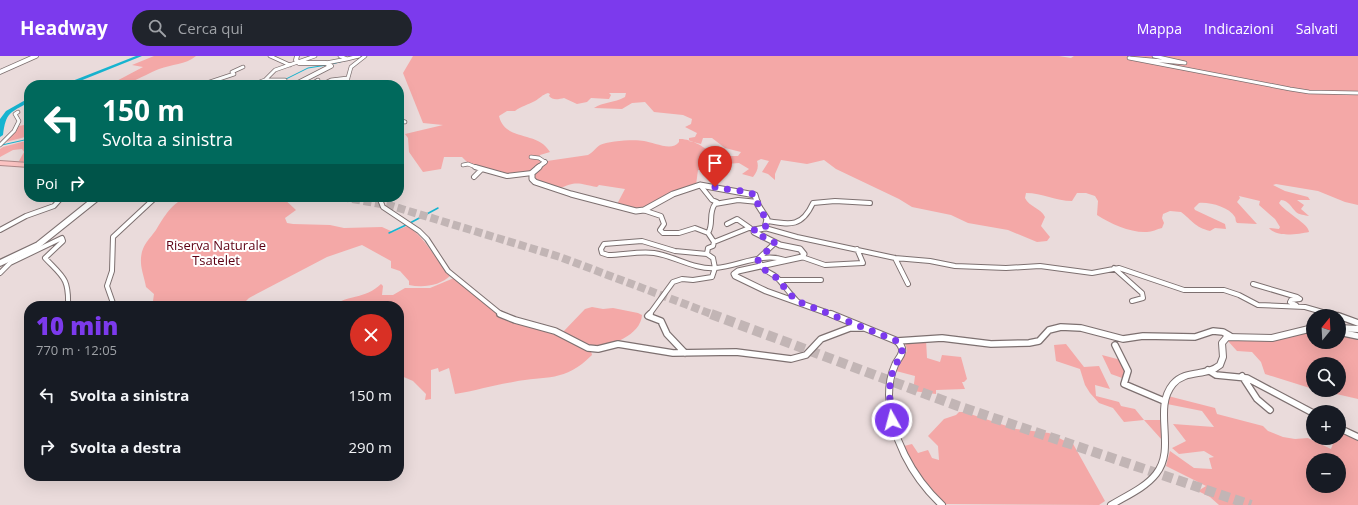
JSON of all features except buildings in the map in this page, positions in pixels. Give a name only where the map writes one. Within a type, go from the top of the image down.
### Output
[{"type":"highway","points":[[0,163],[24,165]]},
{"type":"main road","points":[[0,71],[36,56]]},
{"type":"main road","points":[[297,56],[296,59],[298,62],[305,64],[326,62],[330,64],[330,66],[303,80]]},
{"type":"main road","points":[[0,263],[38,245],[92,202]]},
{"type":"street","points":[[270,56],[290,65]]},
{"type":"street","points":[[265,80],[271,72],[315,56]]},
{"type":"street","points":[[340,56],[347,59]]},
{"type":"street","points":[[326,62],[359,56]]},
{"type":"street","points":[[331,80],[348,78],[352,66],[365,56]]},
{"type":"street","points":[[1154,56],[1185,63],[1129,58],[1191,71],[1208,72],[1292,90],[1313,93],[1338,91],[1358,93]]},
{"type":"street","points":[[216,80],[234,74],[232,72],[243,67]]},
{"type":"street","points":[[0,145],[18,124],[19,121],[15,114],[18,112]]},
{"type":"street","points":[[463,165],[468,164],[481,170],[506,176],[532,173],[544,162],[539,158],[531,157]]},
{"type":"street","points":[[474,177],[481,170]]},
{"type":"street","points":[[532,173],[532,179],[535,182],[621,208],[643,210],[661,216],[664,223],[660,230],[663,233],[679,232],[695,228],[708,233],[714,242]]},
{"type":"street","points":[[643,210],[673,194],[700,185],[750,192],[757,197],[767,221],[765,228]]},
{"type":"street","points":[[700,185],[712,200],[717,202],[745,200],[758,202]]},
{"type":"street","points":[[767,221],[787,225],[796,223],[806,218],[814,203],[835,201],[870,203]]},
{"type":"street","points":[[0,230],[26,216],[54,206],[58,202]]},
{"type":"street","points":[[112,301],[108,286],[112,271],[113,237],[151,202]]},
{"type":"street","points":[[381,202],[383,207],[419,231],[427,239],[448,271],[508,317],[555,331],[581,345],[592,349],[618,344],[673,353],[736,352],[791,359],[806,355],[821,339],[850,328],[862,328]]},
{"type":"street","points":[[708,233],[710,228],[710,209],[717,202]]},
{"type":"street","points":[[727,224],[737,219],[752,229],[759,236],[775,243],[800,249],[804,252],[802,257]]},
{"type":"street","points":[[707,254],[708,248],[713,246],[714,242],[752,229],[765,228],[797,237],[895,258],[930,261],[955,266],[1006,268],[1040,266],[1092,273],[1114,268],[1122,269],[1184,290],[1212,289],[1230,292],[1258,305],[1297,306],[1310,309]]},
{"type":"street","points":[[0,273],[10,262],[46,247],[59,239],[64,239],[45,258],[66,279],[70,292],[69,301]]},
{"type":"street","points":[[684,353],[667,334],[661,321],[648,316],[667,288],[673,282],[682,279],[694,280],[712,277],[715,268],[713,258],[707,254],[675,251],[635,241],[604,244],[601,249],[602,253],[608,255],[655,253],[670,257],[688,265],[715,268],[774,257],[784,260]]},
{"type":"street","points":[[758,259],[775,243]]},
{"type":"street","points":[[857,249],[863,263],[825,267],[817,265],[802,257],[738,271],[734,275],[766,291],[797,301],[897,341],[942,338],[992,344],[1029,343],[1039,341],[1049,330],[1061,327],[1081,328],[1123,339],[1143,336],[1195,337],[1213,331],[1223,332],[1230,336],[1272,338],[1306,330]]},
{"type":"street","points":[[895,258],[908,284]]},
{"type":"street","points":[[758,259],[764,270],[780,280],[785,289],[797,301]]},
{"type":"street","points":[[1114,268],[1142,293],[1143,298],[1132,301]]},
{"type":"street","points":[[780,280],[821,280]]},
{"type":"street","points":[[1253,284],[1273,291],[1294,294],[1300,299],[1291,300],[1290,302],[1297,306]]},
{"type":"street","points":[[1346,319],[1358,323]]},
{"type":"street","points":[[1346,328],[1358,329]]},
{"type":"street","points":[[1346,333],[1358,336]]},
{"type":"street","points":[[1111,505],[1143,486],[1161,470],[1165,444],[1164,401],[1166,394],[1177,380],[1188,373],[1208,370],[1220,366],[1222,362],[1222,343],[1224,339],[1230,336]]},
{"type":"street","points":[[897,341],[902,350],[902,354],[893,369],[889,391],[892,420],[907,458],[931,495],[942,505]]},
{"type":"street","points":[[1115,345],[1128,371],[1124,384],[1164,401]]},
{"type":"street","points":[[1208,370],[1218,376],[1242,376],[1306,409]]},
{"type":"street","points":[[1242,376],[1257,398],[1270,410]]},
{"type":"street","points":[[1346,431],[1358,437]]},
{"type":"green space","points":[[154,56],[196,56],[183,63],[159,69],[136,80],[118,80],[143,67],[132,65]]},
{"type":"green space","points":[[413,56],[1059,56],[1071,58],[1074,56],[1358,56],[1358,205],[1345,202],[1318,191],[1276,184],[1273,185],[1285,191],[1308,197],[1310,200],[1297,200],[1304,205],[1301,209],[1309,216],[1297,213],[1288,203],[1284,201],[1281,200],[1279,203],[1305,225],[1309,232],[1299,234],[1282,234],[1273,231],[1269,228],[1279,229],[1280,227],[1275,219],[1259,205],[1260,201],[1239,196],[1240,198],[1237,202],[1257,224],[1237,223],[1235,217],[1228,210],[1214,204],[1199,203],[1194,208],[1195,210],[1225,224],[1226,229],[1215,228],[1210,231],[1197,225],[1181,212],[1170,211],[1163,214],[1162,218],[1164,223],[1162,228],[1149,232],[1141,232],[1108,222],[1097,215],[1098,201],[1095,196],[1086,193],[1077,193],[1072,201],[1026,193],[1025,198],[1027,201],[1045,217],[1041,226],[1050,237],[1047,241],[1037,242],[1008,230],[968,223],[951,215],[912,207],[899,199],[836,169],[824,160],[807,164],[781,160],[775,174],[775,180],[768,174],[762,172],[769,161],[761,159],[757,161],[758,165],[756,173],[753,177],[742,174],[749,169],[739,163],[726,164],[726,168],[720,169],[720,164],[708,164],[708,170],[698,170],[696,185],[640,210],[616,206],[625,189],[599,185],[597,187],[570,184],[559,189],[537,181],[533,176],[547,161],[588,155],[600,145],[609,142],[640,140],[662,146],[676,145],[679,142],[679,139],[689,140],[689,138],[695,137],[697,133],[685,127],[691,124],[692,119],[683,115],[654,112],[645,102],[632,103],[622,109],[594,108],[621,99],[625,97],[626,93],[609,93],[611,95],[609,99],[591,98],[587,102],[577,104],[564,98],[552,99],[548,93],[515,111],[507,111],[499,116],[502,124],[508,130],[537,141],[544,145],[550,152],[540,155],[540,164],[529,173],[508,175],[468,163],[462,157],[444,157],[441,169],[423,172],[409,152],[408,138],[405,134],[443,125],[423,123],[403,73]],"holes":[[[703,138],[712,138],[725,148],[741,152],[738,156],[713,156],[707,149],[694,142],[701,144]]]},
{"type":"green space","points":[[24,125],[24,137],[6,142],[19,126]]},
{"type":"green space","points":[[24,141],[24,152],[22,149],[13,150],[0,157],[0,149]]},
{"type":"green space","points":[[24,152],[24,162],[19,161]]},
{"type":"green space","name":"Riserva Naturale Tsatelet","points":[[177,202],[287,202],[296,210],[285,218],[287,223],[330,225],[344,228],[382,227],[393,232],[407,226],[420,237],[451,275],[447,279],[437,284],[426,286],[409,285],[409,281],[400,271],[391,268],[391,261],[362,245],[327,257],[249,298],[246,301],[153,301],[154,294],[146,287],[141,265],[141,257],[143,248],[147,241]]},
{"type":"green space","points":[[454,278],[495,311],[553,332],[591,351],[592,355],[582,364],[564,374],[506,383],[455,394],[449,368],[439,372],[438,368],[431,370],[431,399],[425,400],[426,394],[413,381],[404,377],[404,301],[341,301],[363,295],[381,284],[383,286],[382,295],[393,295],[405,288],[430,288]]},
{"type":"green space","points":[[592,307],[603,309],[613,308],[642,315],[640,322],[631,334],[608,345],[590,347],[562,333],[585,309]]},
{"type":"green space","points":[[1306,331],[1306,349],[1346,349],[1346,335],[1358,337],[1358,399],[1346,396],[1346,357],[1306,357],[1306,387],[1265,374],[1261,362],[1252,352],[1237,351],[1227,340],[1274,339]]},
{"type":"green space","points":[[926,340],[927,358],[940,362],[942,355],[961,357],[967,379],[962,382],[965,389],[936,390],[936,394],[913,391],[915,376],[896,371],[907,351],[905,342]]},
{"type":"green space","points":[[1066,344],[1084,367],[1099,366],[1110,389],[1095,385],[1096,396],[1119,402],[1121,406],[1135,409],[1144,420],[1124,422],[1113,408],[1099,403],[1085,385],[1080,369],[1056,361],[1054,345]]},
{"type":"green space","points":[[1102,355],[1121,360],[1127,372],[1125,379],[1111,374]]},
{"type":"green space","points":[[1168,396],[1215,408],[1217,414],[1263,426],[1268,431],[1283,437],[1295,439],[1306,438],[1306,445],[1323,445],[1331,449],[1332,445],[1346,445],[1346,433],[1358,439],[1358,505],[1219,505],[1210,497],[1198,491],[1206,486],[1166,466],[1170,451],[1194,468],[1212,469],[1209,458],[1214,457],[1204,451],[1179,454],[1172,448],[1186,441],[1173,424],[1214,427],[1202,411],[1167,404]]},
{"type":"green space","points":[[959,412],[964,412],[1016,429],[1049,433],[1067,442],[1072,442],[1105,501],[1099,505],[945,504],[932,491],[922,477],[904,446],[912,444],[918,453],[928,450],[932,458],[939,460],[938,446],[928,436],[944,419],[956,415]]},
{"type":"green space","points":[[1144,420],[1163,420],[1162,440]]},
{"type":"waterway","points":[[78,80],[140,56]]},
{"type":"waterway","points":[[332,64],[363,56]]},
{"type":"waterway","points":[[284,80],[308,68],[327,65]]},
{"type":"waterway","points":[[0,135],[2,120],[8,112],[24,103]]},
{"type":"waterway","points":[[2,145],[24,140]]},
{"type":"waterway","points":[[410,223],[438,208]]},
{"type":"waterway","points":[[389,233],[406,225]]},
{"type":"tunnel","points":[[369,202],[392,206],[560,257],[714,315]]},
{"type":"tunnel","points":[[711,314],[958,406],[1251,505]]},
{"type":"route","points":[[715,187],[733,191],[750,192],[757,197],[758,205],[767,218],[767,221],[765,228],[754,230],[754,232],[759,236],[775,243],[758,260],[762,268],[778,278],[789,294],[797,301],[897,341],[901,346],[902,354],[893,369],[889,391],[889,406],[892,420]]}]
